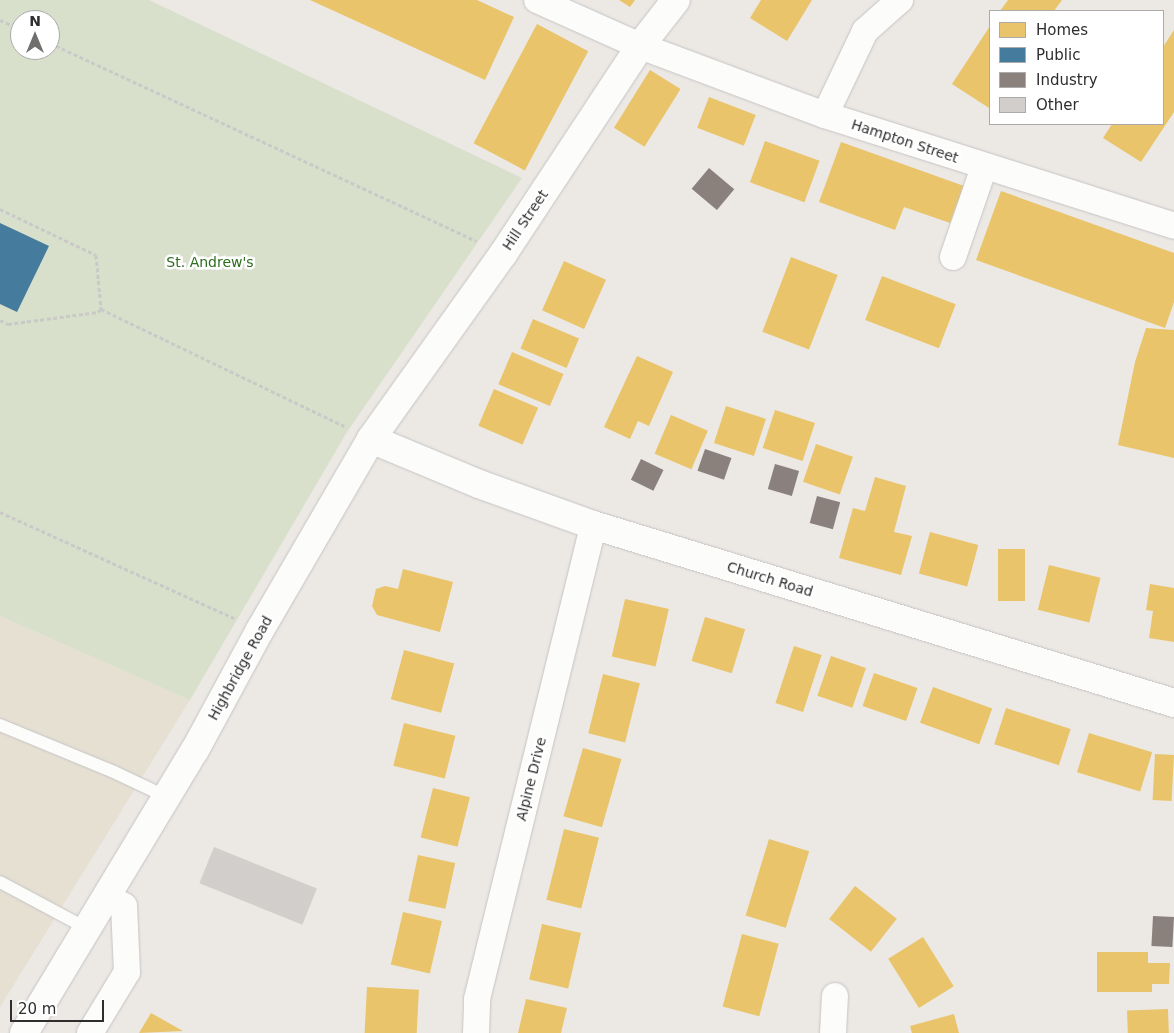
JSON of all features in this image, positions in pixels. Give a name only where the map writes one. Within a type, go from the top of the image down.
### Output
[{"type":"street","name":"Hampton Street","points":[[537,0],[640,46],[825,115],[1174,226]]},
{"type":"street","name":"Hill Street","points":[[371,439],[503,254],[640,46],[676,0]]},
{"type":"street","points":[[825,115],[865,31],[900,0]]},
{"type":"street","points":[[953,257],[984,167]]},
{"type":"street","name":"Church Road","points":[[371,439],[479,484],[593,525],[1174,703]]},
{"type":"street","name":"Highbridge Road","points":[[24,1033],[167,797],[216,713],[260,630],[371,439]]},
{"type":"street","name":"Alpine Drive","points":[[476,1033],[477,998],[593,525]]},
{"type":"street","points":[[90,1033],[128,972],[124,906],[108,897]]},
{"type":"street","points":[[833,1033],[836,996]]},
{"type":"lane","points":[[0,725],[114,772],[167,797]]},
{"type":"lane","points":[[0,882],[88,929]]},
{"type":"path","points":[[60,48],[503,254]]},
{"type":"path","points":[[0,209],[96,255],[101,309]]},
{"type":"path","points":[[0,320],[8,324],[98,312],[101,309]]},
{"type":"path","points":[[101,309],[371,439]]},
{"type":"path","points":[[0,512],[260,630]]},
{"type":"shaded area","points":[[0,616],[190,700],[0,1007]]},
{"type":"green space","name":"St. Andrew's","points":[[0,0],[149,0],[522,178],[347,432],[190,700],[0,616]]},
{"type":"building: Homes","points":[[310,0],[477,0],[514,17],[485,80]]},
{"type":"building: Homes","points":[[619,0],[635,0],[630,7]]},
{"type":"building: Homes","points":[[761,0],[812,0],[787,41],[750,18]]},
{"type":"building: Homes","points":[[1008,0],[1062,0],[1055,10],[1001,10]]},
{"type":"building: Homes","points":[[537,24],[588,51],[525,170],[474,143]]},
{"type":"building: Homes","points":[[989,28],[989,108],[952,84]]},
{"type":"building: Homes","points":[[1174,30],[1174,112],[1141,162],[1103,138],[1111,125],[1164,125],[1164,45]]},
{"type":"building: Homes","points":[[650,70],[681,89],[644,147],[614,128]]},
{"type":"building: Homes","points":[[709,97],[756,115],[744,146],[697,128]]},
{"type":"building: Homes","points":[[765,141],[820,161],[804,202],[750,182]]},
{"type":"building: Homes","points":[[841,142],[964,186],[950,223],[904,207],[895,230],[819,202]]},
{"type":"building: Homes","points":[[1001,191],[1174,253],[1174,302],[1165,328],[976,260]]},
{"type":"building: Homes","points":[[791,257],[838,275],[809,350],[762,332]]},
{"type":"building: Homes","points":[[564,261],[606,280],[584,329],[542,310]]},
{"type":"building: Homes","points":[[882,276],[956,304],[939,348],[865,320]]},
{"type":"building: Homes","points":[[533,319],[579,339],[567,368],[520,348]]},
{"type":"building: Homes","points":[[1146,328],[1174,330],[1174,458],[1118,445],[1135,362]]},
{"type":"building: Homes","points":[[512,352],[564,374],[550,406],[498,384]]},
{"type":"building: Homes","points":[[637,356],[673,372],[649,426],[638,421],[630,439],[604,427]]},
{"type":"building: Homes","points":[[494,389],[538,408],[523,445],[478,426]]},
{"type":"building: Homes","points":[[726,406],[766,419],[754,456],[714,443]]},
{"type":"building: Homes","points":[[775,410],[815,423],[803,461],[763,448]]},
{"type":"building: Homes","points":[[671,415],[708,431],[691,469],[655,454]]},
{"type":"building: Homes","points":[[816,444],[853,457],[840,495],[803,482]]},
{"type":"building: Homes","points":[[875,477],[906,486],[894,532],[912,536],[901,575],[839,558],[853,508],[865,511]]},
{"type":"building: Homes","points":[[930,532],[978,545],[967,586],[919,574]]},
{"type":"building: Homes","points":[[998,549],[1025,549],[1025,601],[998,601]]},
{"type":"building: Homes","points":[[1049,565],[1100,578],[1089,622],[1038,610]]},
{"type":"building: Homes","points":[[403,569],[453,582],[440,632],[377,615],[372,606],[376,589],[385,586],[398,589]]},
{"type":"building: Homes","points":[[1150,584],[1174,588],[1174,642],[1149,638],[1153,611],[1146,610]]},
{"type":"building: Homes","points":[[625,599],[669,609],[656,667],[612,656]]},
{"type":"building: Homes","points":[[705,617],[745,629],[732,673],[692,661]]},
{"type":"building: Homes","points":[[794,646],[822,655],[803,712],[775,703]]},
{"type":"building: Homes","points":[[404,650],[454,663],[441,713],[391,699]]},
{"type":"building: Homes","points":[[831,656],[866,668],[852,708],[817,696]]},
{"type":"building: Homes","points":[[874,673],[917,688],[906,721],[863,706]]},
{"type":"building: Homes","points":[[603,674],[640,683],[625,742],[588,733]]},
{"type":"building: Homes","points":[[933,687],[992,709],[979,744],[920,723]]},
{"type":"building: Homes","points":[[1006,708],[1071,729],[1059,765],[994,744]]},
{"type":"building: Homes","points":[[404,723],[455,736],[445,779],[393,766]]},
{"type":"building: Homes","points":[[1089,733],[1152,752],[1140,792],[1077,772]]},
{"type":"building: Homes","points":[[583,748],[621,759],[602,827],[563,816]]},
{"type":"building: Homes","points":[[1155,754],[1174,755],[1172,801],[1153,800]]},
{"type":"building: Homes","points":[[433,788],[470,797],[458,847],[421,837]]},
{"type":"building: Homes","points":[[564,829],[599,838],[581,909],[546,900]]},
{"type":"building: Homes","points":[[769,839],[809,851],[786,928],[746,916]]},
{"type":"building: Homes","points":[[418,855],[455,863],[445,909],[408,901]]},
{"type":"building: Homes","points":[[855,886],[897,919],[871,952],[829,919]]},
{"type":"building: Homes","points":[[403,912],[442,921],[430,974],[391,965]]},
{"type":"building: Homes","points":[[542,924],[581,933],[568,989],[529,980]]},
{"type":"building: Homes","points":[[742,934],[779,944],[759,1016],[723,1006]]},
{"type":"building: Homes","points":[[923,937],[954,986],[919,1008],[888,959]]},
{"type":"building: Homes","points":[[1097,952],[1148,952],[1148,963],[1170,963],[1169,984],[1152,984],[1152,992],[1097,992]]},
{"type":"building: Homes","points":[[367,987],[419,990],[417,1033],[365,1033]]},
{"type":"building: Homes","points":[[526,999],[567,1008],[561,1033],[518,1033]]},
{"type":"building: Homes","points":[[1168,1009],[1169,1033],[1128,1033],[1127,1010]]},
{"type":"building: Homes","points":[[151,1013],[183,1031],[139,1033]]},
{"type":"building: Homes","points":[[954,1014],[959,1033],[912,1033],[910,1026]]},
{"type":"building: Public","points":[[0,223],[49,246],[17,312],[0,304]]},
{"type":"building: Industry","points":[[709,168],[734,189],[717,210],[692,189]]},
{"type":"building: Industry","points":[[705,449],[731,458],[724,480],[698,471]]},
{"type":"building: Industry","points":[[641,459],[663,470],[653,491],[631,480]]},
{"type":"building: Industry","points":[[775,464],[799,471],[792,496],[768,489]]},
{"type":"building: Industry","points":[[817,496],[840,502],[833,529],[810,523]]},
{"type":"building: Industry","points":[[1153,916],[1174,917],[1172,947],[1151,946]]},
{"type":"building: Other","points":[[214,847],[317,889],[302,925],[199,883]]}]
